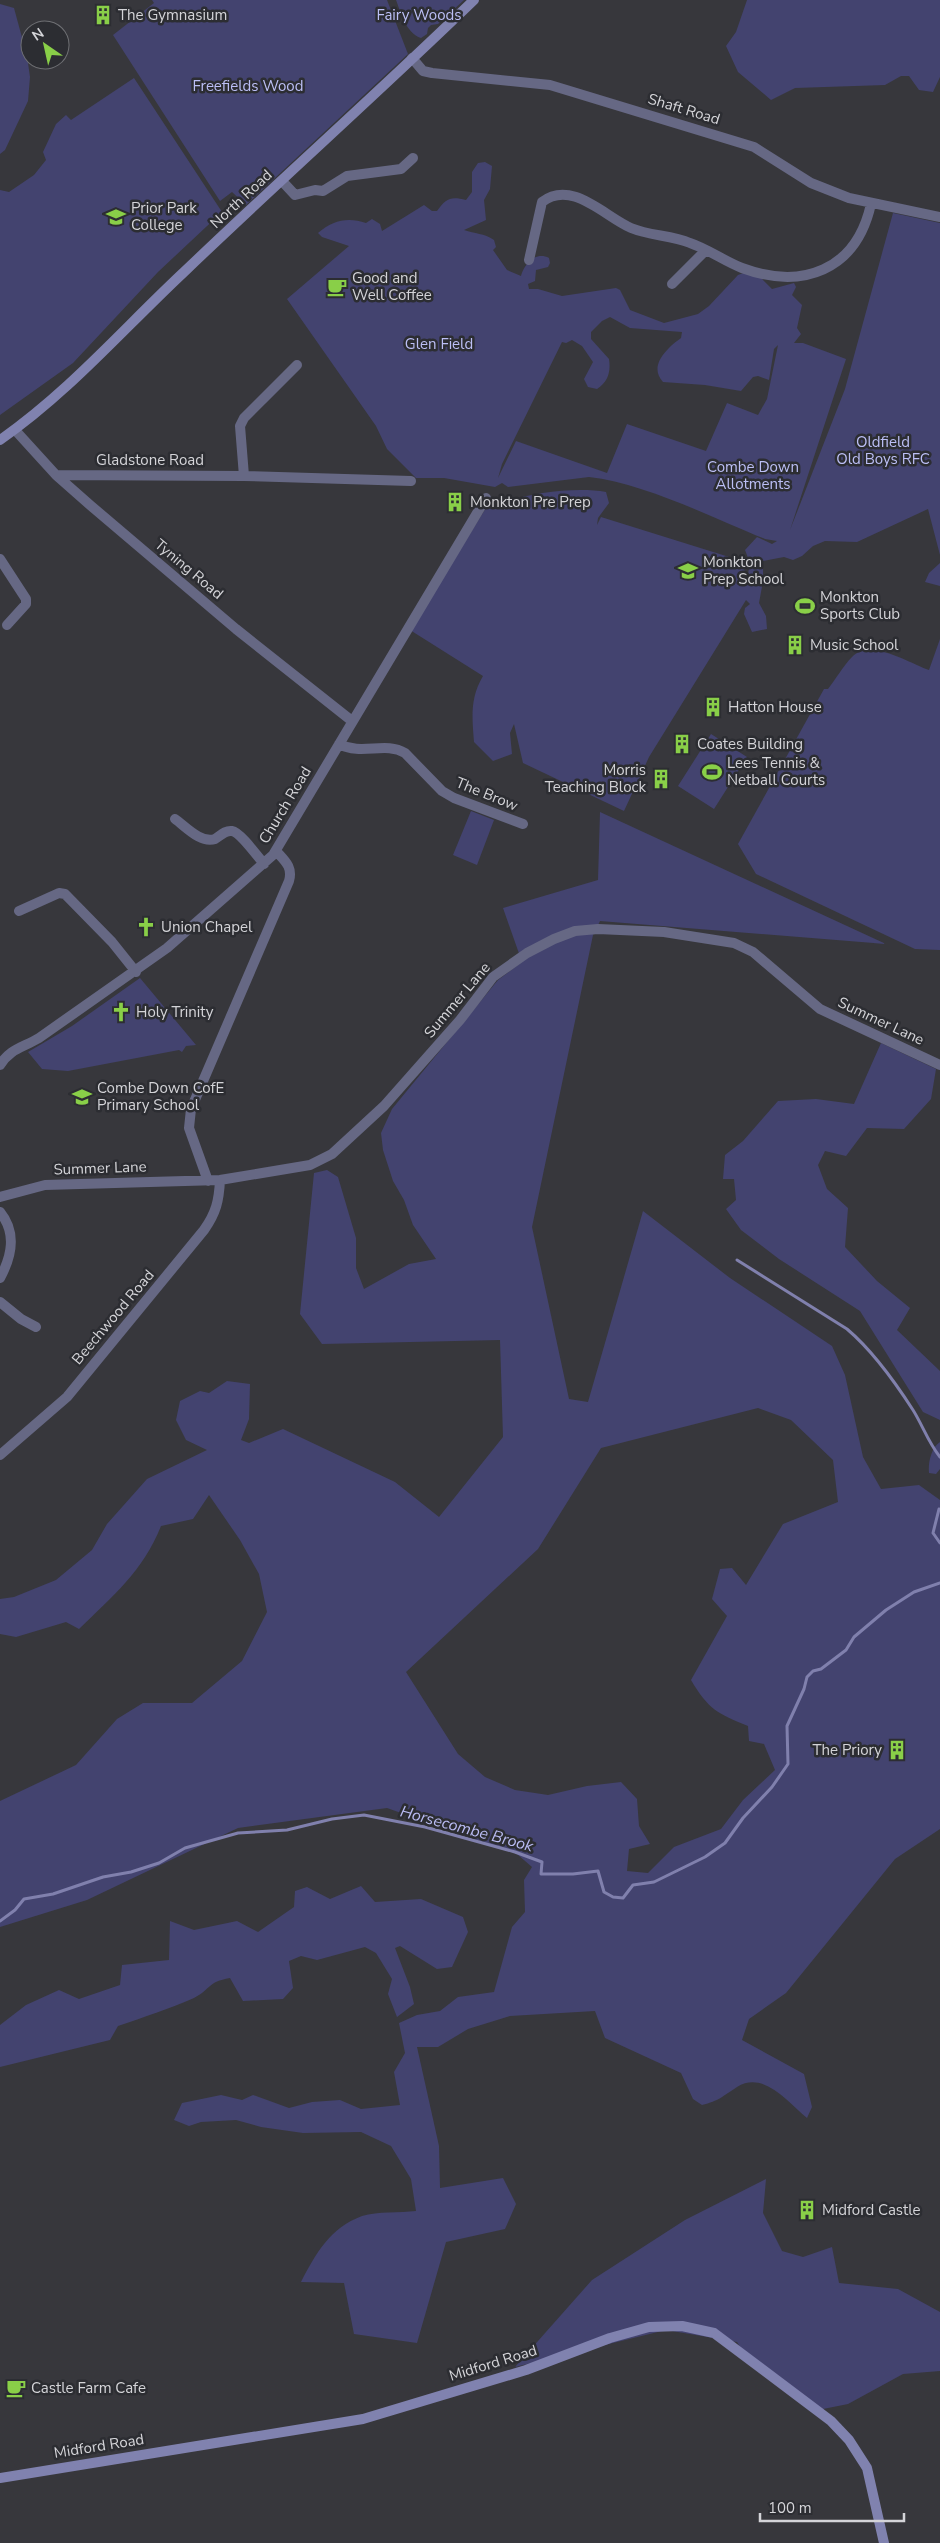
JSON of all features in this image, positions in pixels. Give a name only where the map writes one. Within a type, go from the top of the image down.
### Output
[{"type":"main road","name":"North Road","points":[[0,440],[16,430],[76,380],[183,273],[474,0]]},
{"type":"main road","name":"Midford Road","points":[[0,2478],[362,2419],[526,2370],[610,2338],[648,2327],[682,2326],[714,2333],[831,2421],[849,2440],[867,2468],[884,2543]]},
{"type":"street","name":"Shaft Road","points":[[412,58],[423,71],[550,85],[740,142],[768,155],[811,183],[871,204],[940,217]]},
{"type":"street","points":[[282,181],[295,195],[300,196],[310,191],[323,191],[347,176],[400,169],[413,158]]},
{"type":"street","points":[[529,260],[542,202],[554,196],[579,198],[632,228],[685,240],[739,267],[768,275],[800,278],[817,274],[842,256],[865,225],[871,204]]},
{"type":"street","points":[[672,284],[706,250]]},
{"type":"street","points":[[244,476],[240,426],[244,418],[297,365]]},
{"type":"street","name":"Tyning Road","points":[[16,430],[56,474],[236,629],[352,721]]},
{"type":"street","name":"Gladstone Road","points":[[56,474],[244,476],[411,481]]},
{"type":"street","name":"Church Road","points":[[0,1065],[4,1052],[23,1048],[136,972],[264,864],[276,851],[486,498]]},
{"type":"street","points":[[0,559],[26,599],[26,604],[7,625]]},
{"type":"street","name":"The Brow","points":[[339,744],[353,750],[398,749],[407,755],[442,791],[454,798],[522,824]]},
{"type":"street","points":[[175,819],[202,839],[214,839],[225,832],[232,831],[238,834],[264,864]]},
{"type":"street","points":[[208,1180],[189,1128],[189,1118],[207,1068],[292,873],[290,867],[276,851]]},
{"type":"street","points":[[20,911],[58,893],[65,894],[112,942],[136,972]]},
{"type":"street","name":"Summer Lane","points":[[0,1197],[45,1185],[220,1180],[310,1165],[332,1154],[384,1106],[460,1020],[493,977],[527,953],[575,931],[598,929],[664,932],[734,943],[753,952],[820,1009],[940,1065]]},
{"type":"street","name":"Beechwood Road","points":[[0,1455],[67,1397],[204,1230],[218,1206],[220,1180]]},
{"type":"street","points":[[0,1212],[11,1234],[9,1262],[0,1278]]},
{"type":"street","points":[[0,1302],[21,1319],[36,1327]]},
{"type":"green space","name":"Freefields Wood","points":[[152,0],[387,0],[408,54],[246,205],[232,192],[220,201],[113,35],[154,3]]},
{"type":"green space","name":"Fairy Woods","points":[[396,0],[464,0],[438,24],[431,25],[428,28],[427,34],[421,38],[411,32]]},
{"type":"green space","points":[[747,0],[940,0],[940,77],[933,92],[919,90],[909,76],[901,76],[885,85],[795,88],[771,100],[738,72],[726,46],[736,32]]},
{"type":"green space","points":[[0,4],[14,8],[20,30],[20,70],[29,70],[30,77],[28,101],[5,150],[0,154]]},
{"type":"green space","name":"Prior Park College","points":[[134,78],[222,212],[158,272],[73,363],[0,415],[0,190],[9,192],[34,175],[46,160],[43,152],[56,124],[66,115],[71,120]]},
{"type":"green space","points":[[485,162],[492,166],[490,189],[484,200],[486,220],[464,230],[494,240],[496,247],[493,250],[507,270],[521,276],[531,260],[539,256],[549,258],[550,263],[548,267],[536,270],[535,281],[528,284],[529,289],[538,289],[562,296],[616,288],[620,290],[630,310],[664,323],[698,314],[709,306],[738,275],[746,272],[760,277],[772,289],[794,283],[796,287],[792,295],[802,305],[797,328],[801,334],[794,343],[803,343],[846,359],[790,530],[845,389],[893,213],[940,223],[940,555],[928,509],[857,542],[825,541],[813,546],[802,556],[793,560],[784,557],[763,561],[763,581],[759,603],[766,616],[767,629],[752,632],[744,614],[745,608],[750,604],[746,600],[649,757],[624,811],[523,763],[514,724],[510,733],[512,754],[493,761],[474,742],[474,700],[483,676],[410,630],[486,508],[493,505],[504,510],[504,503],[527,496],[569,490],[606,492],[609,503],[598,518],[597,525],[601,517],[742,561],[747,579],[750,563],[745,550],[757,537],[772,544],[777,541],[765,539],[632,486],[589,477],[508,487],[502,483],[495,487],[444,478],[416,478],[387,449],[376,426],[287,299],[349,246],[322,237],[318,233],[329,225],[347,220],[366,223],[372,219],[380,224],[382,231],[424,205],[432,211],[437,211],[449,199],[466,200],[472,192],[472,172],[478,163]],"holes":[[[610,317],[630,328],[682,332],[681,338],[665,352],[658,364],[659,376],[663,382],[705,385],[741,391],[753,377],[758,376],[769,380],[774,349],[778,345],[767,399],[758,415],[727,403],[706,451],[627,424],[607,473],[516,441],[498,478],[502,464],[562,342],[566,343],[572,340],[582,346],[593,362],[584,379],[588,387],[597,389],[606,380],[610,364],[609,359],[591,339],[591,332],[602,321]]]},
{"type":"green space","points":[[940,563],[940,586],[925,582],[929,573]]},
{"type":"green space","points":[[940,639],[940,950],[915,949],[756,874],[738,844],[824,689],[828,689],[852,657],[860,652],[869,650],[879,651],[929,670]]},
{"type":"green space","name":"Lees Tennis & Netball Courts","points":[[711,734],[747,757],[714,809],[678,786]]},
{"type":"green space","points":[[471,811],[494,820],[477,865],[453,855]]},
{"type":"green space","points":[[600,812],[886,944],[600,921],[593,935],[532,1227],[569,1399],[588,1402],[643,1211],[730,1278],[832,1346],[845,1375],[863,1457],[881,1489],[919,1485],[940,1500],[940,1829],[895,1859],[786,1993],[749,2019],[742,2040],[804,2074],[812,2107],[807,2118],[775,2090],[757,2083],[747,2083],[737,2087],[717,2100],[702,2105],[693,2099],[681,2073],[605,2038],[595,2011],[510,2016],[468,2029],[438,2047],[417,2047],[439,2146],[440,2188],[503,2178],[516,2204],[505,2229],[446,2242],[417,2343],[354,2334],[344,2283],[301,2282],[318,2252],[341,2227],[362,2216],[375,2213],[416,2211],[411,2179],[391,2146],[361,2132],[303,2133],[261,2127],[236,2120],[201,2122],[189,2126],[174,2120],[182,2103],[221,2095],[242,2100],[253,2095],[289,2108],[312,2102],[340,2100],[361,2109],[400,2105],[394,2072],[405,2053],[399,2023],[417,2015],[440,2011],[458,1997],[494,1992],[512,1927],[525,1912],[524,1880],[532,1867],[517,1854],[387,1808],[238,1828],[87,1900],[0,1927],[0,1801],[76,1765],[117,1719],[143,1703],[192,1703],[242,1661],[267,1612],[259,1574],[240,1540],[209,1495],[193,1519],[161,1526],[154,1542],[136,1570],[115,1594],[79,1629],[66,1622],[16,1637],[0,1634],[0,1599],[14,1597],[56,1580],[92,1550],[107,1524],[147,1479],[207,1450],[186,1440],[176,1420],[180,1401],[200,1391],[209,1393],[227,1381],[250,1384],[249,1419],[241,1440],[249,1443],[283,1429],[395,1482],[439,1517],[503,1437],[500,1340],[322,1344],[300,1314],[314,1173],[327,1170],[338,1177],[356,1238],[356,1268],[364,1289],[409,1264],[436,1259],[413,1225],[404,1200],[393,1181],[383,1150],[381,1133],[392,1109],[498,980],[522,962],[503,908],[598,880]],"holes":[[[758,1408],[791,1420],[833,1460],[838,1502],[783,1524],[746,1585],[732,1568],[720,1569],[712,1599],[727,1616],[691,1680],[703,1698],[721,1714],[748,1726],[749,1741],[764,1744],[775,1770],[743,1800],[721,1829],[674,1847],[648,1873],[627,1871],[629,1849],[650,1844],[639,1826],[637,1799],[621,1782],[587,1786],[548,1795],[515,1790],[485,1777],[458,1754],[406,1672],[538,1549],[601,1448]]]},
{"type":"green space","points":[[140,978],[196,1045],[186,1046],[182,1052],[179,1050],[68,1071],[42,1069],[28,1052],[72,1026]]},
{"type":"green space","points":[[881,1043],[936,1069],[931,1099],[904,1129],[867,1128],[846,1156],[825,1151],[818,1165],[827,1189],[848,1208],[845,1247],[877,1281],[910,1308],[897,1330],[940,1371],[940,1420],[923,1412],[860,1311],[779,1259],[741,1230],[726,1209],[736,1200],[734,1179],[723,1179],[725,1155],[743,1141],[778,1101],[816,1099],[854,1104]]},
{"type":"green space","points":[[940,1442],[940,1469],[936,1474],[929,1473],[931,1456],[934,1448]]},
{"type":"green space","points":[[361,1886],[375,1902],[421,1899],[463,1917],[468,1932],[452,1967],[437,1969],[400,1946],[395,1948],[410,1987],[414,2004],[397,2017],[388,1994],[392,1979],[376,1953],[365,1947],[317,1960],[301,1956],[289,1961],[293,1988],[283,1999],[243,2001],[230,1978],[213,1984],[194,1998],[118,2026],[110,2040],[0,2067],[0,2025],[26,2005],[59,1990],[79,1999],[120,1985],[122,1965],[169,1960],[170,1921],[194,1930],[237,1921],[258,1932],[294,1907],[295,1891],[307,1887],[330,1899]]},
{"type":"green space","points":[[766,2179],[763,2213],[782,2251],[803,2257],[832,2247],[839,2283],[898,2289],[940,2312],[940,2371],[903,2374],[848,2404],[818,2410],[751,2364],[737,2342],[666,2330],[515,2367],[592,2280],[685,2220]]},
{"type":"waterway","points":[[737,1260],[847,1329],[857,1338],[875,1357],[899,1389],[940,1457]]},
{"type":"waterway","name":"Horsecombe Brook","points":[[939,1509],[933,1533],[940,1543]]},
{"type":"waterway","name":"Horsecombe Brook","points":[[0,1921],[15,1910],[24,1899],[53,1894],[103,1877],[131,1872],[159,1863],[185,1848],[238,1833],[287,1830],[332,1819],[364,1815],[425,1827],[515,1852],[542,1862],[541,1874],[573,1874],[598,1871],[604,1892],[613,1897],[623,1898],[633,1885],[654,1882],[705,1857],[725,1843],[743,1818],[772,1787],[788,1764],[787,1726],[804,1689],[807,1677],[813,1671],[821,1669],[846,1650],[854,1637],[886,1610],[914,1592],[940,1583]]},
{"type":"place","name":"The Gymnasium","points":[[103,15]]},
{"type":"place","name":"Prior Park College","points":[[116,217]]},
{"type":"place","name":"Good and Well Coffee","points":[[337,287]]},
{"type":"place","name":"Monkton Pre Prep","points":[[455,502]]},
{"type":"place","name":"Monkton Prep School","points":[[688,571]]},
{"type":"place","name":"Monkton Sports Club","points":[[805,606]]},
{"type":"place","name":"Music School","points":[[795,645]]},
{"type":"place","name":"Hatton House","points":[[713,707]]},
{"type":"place","name":"Coates Building","points":[[682,744]]},
{"type":"place","name":"Lees Tennis & Netball Courts","points":[[712,772]]},
{"type":"place","name":"Morris Teaching Block","points":[[661,779]]},
{"type":"place","name":"Union Chapel","points":[[146,927]]},
{"type":"place","name":"Holy Trinity","points":[[121,1012]]},
{"type":"place","name":"Combe Down CofE Primary School","points":[[82,1097]]},
{"type":"place","name":"The Priory","points":[[897,1750]]},
{"type":"place","name":"Midford Castle","points":[[807,2210]]},
{"type":"place","name":"Castle Farm Cafe","points":[[16,2388]]},
{"type":"park label","name":"Glen Field","points":[[439,344]]},
{"type":"park label","name":"Oldfield Old Boys RFC","points":[[883,450]]},
{"type":"park label","name":"Combe Down Allotments","points":[[753,476]]}]
